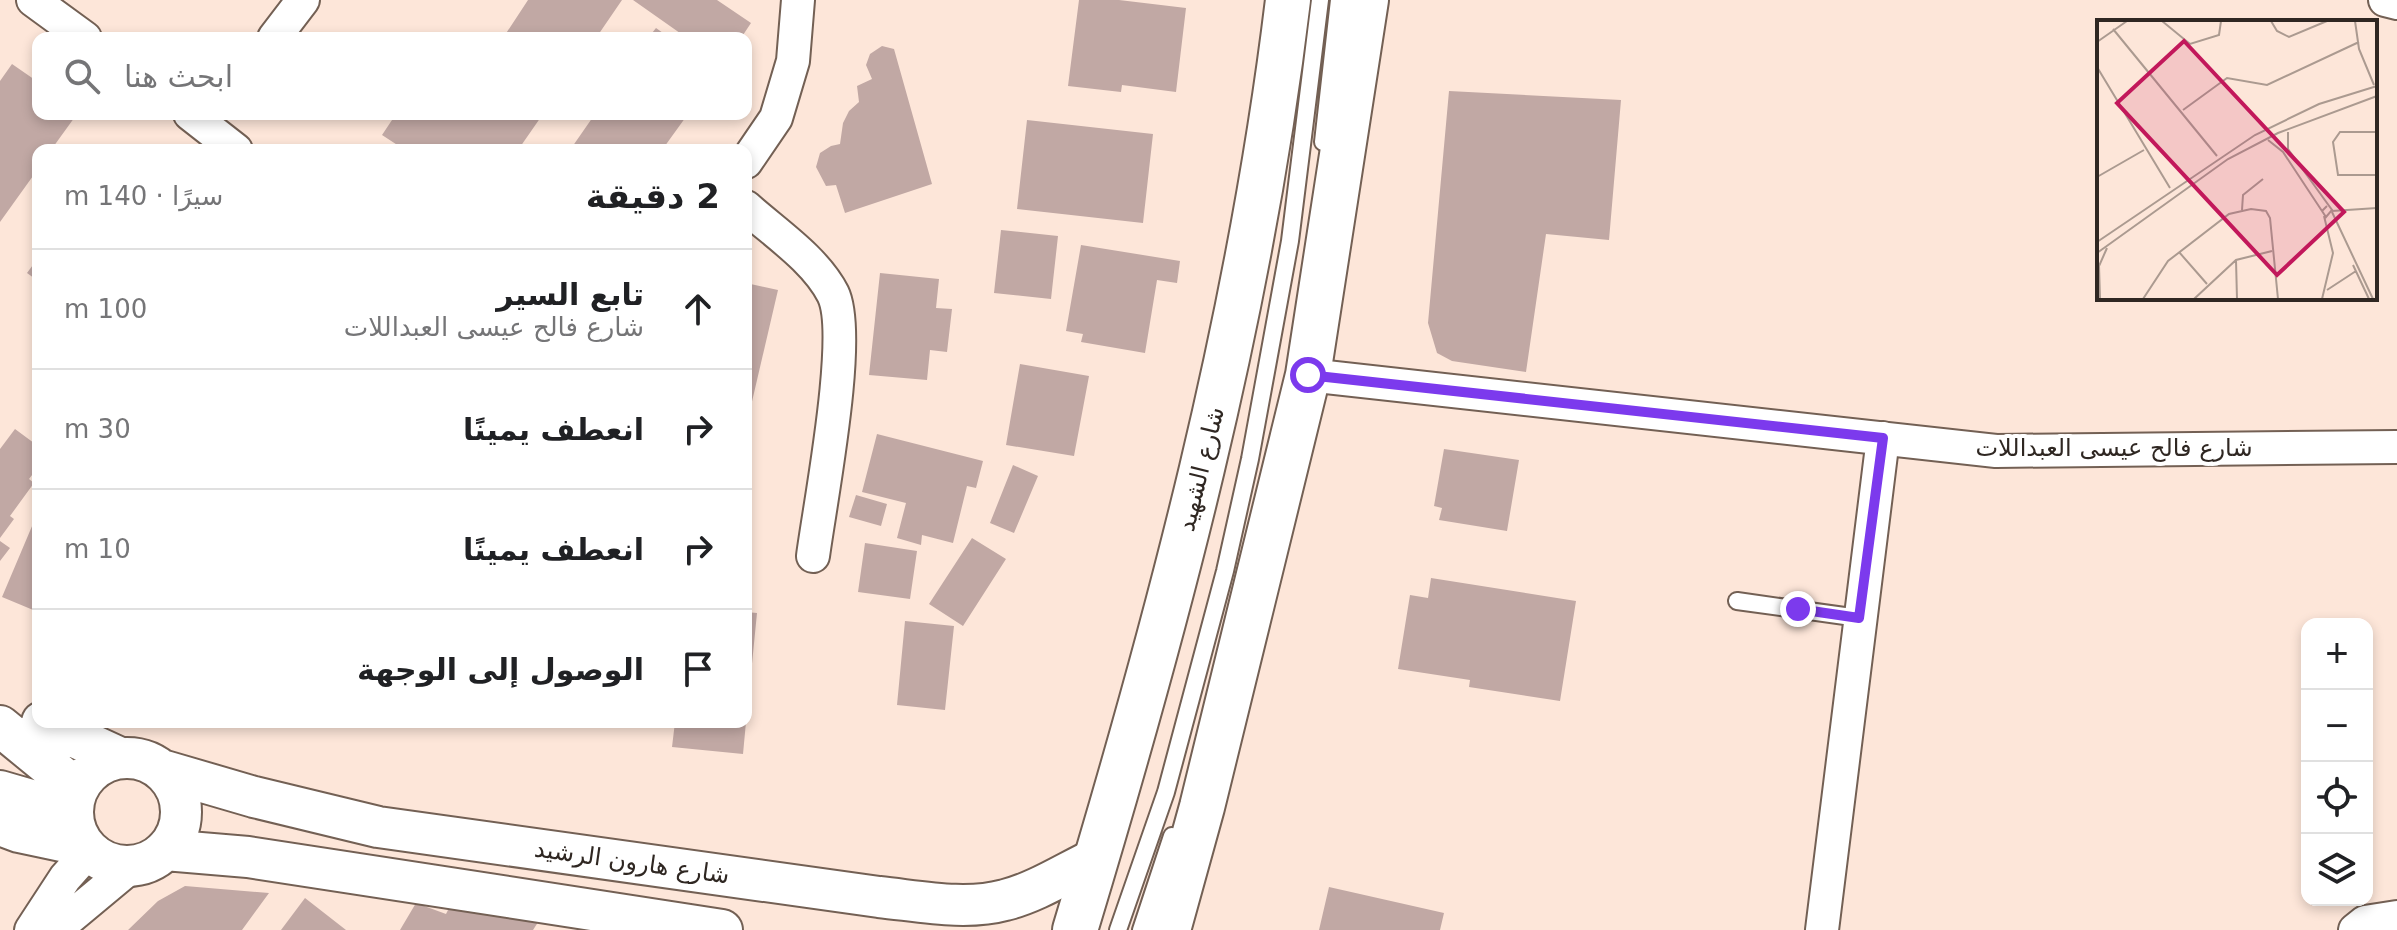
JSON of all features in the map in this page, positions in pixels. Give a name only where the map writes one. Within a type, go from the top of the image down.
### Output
[{"type":"highway","name":"شارع الشهيد","points":[[1075,930],[1130,748],[1210,437],[1255,209],[1288,0]]},
{"type":"highway","points":[[1168,930],[1202,807],[1308,375],[1366,0]]},
{"type":"street","points":[[33,0],[77,32]]},
{"type":"street","points":[[279,32],[303,0]]},
{"type":"street","points":[[752,153],[776,118],[793,61],[798,0]]},
{"type":"street","points":[[2385,0],[2397,3]]},
{"type":"street","points":[[205,120],[230,144]]},
{"type":"street","points":[[752,212],[811,265],[834,295],[840,335],[838,371],[813,556]]},
{"type":"street","name":"شارع فالح عيسى العبداللات","points":[[1308,375],[1996,451],[2397,447]]},
{"type":"street","points":[[1822,930],[1883,438]]},
{"type":"street","points":[[0,702],[32,717]]},
{"type":"street","points":[[0,726],[81,824],[101,860],[117,865],[149,858],[248,857],[722,930]]},
{"type":"street","points":[[55,728],[118,757],[143,758],[165,771],[177,789],[182,810],[178,832],[55,930]]},
{"type":"street","points":[[31,930],[65,878],[94,768],[118,757]]},
{"type":"street","name":"شارع هارون الرشيد","points":[[165,771],[254,797],[378,827],[879,897],[966,917],[1027,893],[1097,858]]},
{"type":"street","points":[[0,791],[81,824]]},
{"type":"street","points":[[0,825],[19,832],[81,824]]},
{"type":"street","points":[[2355,930],[2365,922],[2397,917]]},
{"type":"lane","points":[[1118,930],[1174,765],[1225,571],[1250,459],[1290,241],[1320,0]]},
{"type":"lane","points":[[1321,161],[1339,0]]},
{"type":"lane","points":[[1208,712],[1236,608],[1266,474]]},
{"type":"lane","points":[[1737,601],[1859,618]]},
{"type":"lane","points":[[1141,930],[1178,815]]},
{"type":"building","points":[[528,0],[622,0],[600,32],[507,32]]},
{"type":"building","points":[[633,0],[717,0],[751,23],[745,32],[678,32]]},
{"type":"building","points":[[1079,0],[1119,0],[1186,8],[1176,92],[1122,85],[1121,92],[1068,86]]},
{"type":"building","points":[[882,46],[894,49],[932,184],[845,213],[836,185],[826,186],[816,167],[820,153],[840,144],[843,123],[849,111],[859,102],[857,86],[872,79],[866,65],[870,54]]},
{"type":"building","points":[[12,64],[32,78],[32,120],[73,120],[55,144],[32,144],[32,177],[0,222],[0,81]]},
{"type":"building","points":[[1449,91],[1621,100],[1609,240],[1546,234],[1526,372],[1452,361],[1437,353],[1428,323]]},
{"type":"building","points":[[392,120],[539,120],[522,144],[396,144],[382,135]]},
{"type":"building","points":[[591,120],[684,120],[666,144],[574,144]]},
{"type":"building","points":[[1027,120],[1153,134],[1143,223],[1017,209]]},
{"type":"building","points":[[1001,230],[1058,236],[1051,299],[994,293]]},
{"type":"building","points":[[1081,245],[1180,261],[1177,283],[1157,280],[1145,353],[1081,342],[1083,334],[1066,331]]},
{"type":"building","points":[[880,273],[939,279],[936,308],[952,309],[947,352],[930,350],[927,380],[869,375]]},
{"type":"building","points":[[752,284],[778,290],[752,402]]},
{"type":"building","points":[[1020,364],[1089,376],[1074,456],[1006,445]]},
{"type":"building","points":[[15,429],[32,442],[32,475],[29,479],[32,486],[10,516],[14,519],[0,538],[0,449]]},
{"type":"building","points":[[877,434],[983,461],[976,488],[967,486],[953,543],[922,535],[921,545],[897,538],[906,503],[862,492]]},
{"type":"building","points":[[1444,449],[1519,460],[1507,531],[1439,520],[1442,508],[1434,506]]},
{"type":"building","points":[[1013,465],[1038,476],[1014,533],[990,523]]},
{"type":"building","points":[[856,495],[887,504],[881,526],[849,517]]},
{"type":"building","points":[[32,526],[32,610],[2,597]]},
{"type":"building","points":[[972,538],[1006,559],[963,626],[929,604]]},
{"type":"building","points":[[0,541],[10,548],[0,561]]},
{"type":"building","points":[[865,543],[917,551],[910,599],[858,592]]},
{"type":"building","points":[[1431,578],[1576,601],[1560,701],[1469,687],[1470,680],[1398,669],[1410,595],[1428,598]]},
{"type":"building","points":[[752,613],[757,613],[752,664]]},
{"type":"building","points":[[905,621],[954,626],[945,710],[897,705]]},
{"type":"building","points":[[674,728],[745,728],[743,754],[672,747]]},
{"type":"building","points":[[185,886],[269,893],[242,930],[128,930],[158,901]]},
{"type":"building","points":[[1329,887],[1444,913],[1440,930],[1319,930]]},
{"type":"building","points":[[305,898],[346,930],[281,930]]},
{"type":"building","points":[[454,898],[544,913],[533,930],[400,930],[416,903],[446,914]]},
{"type":"route","points":[[1308,375],[1883,438],[1859,618],[1798,609]]}]
